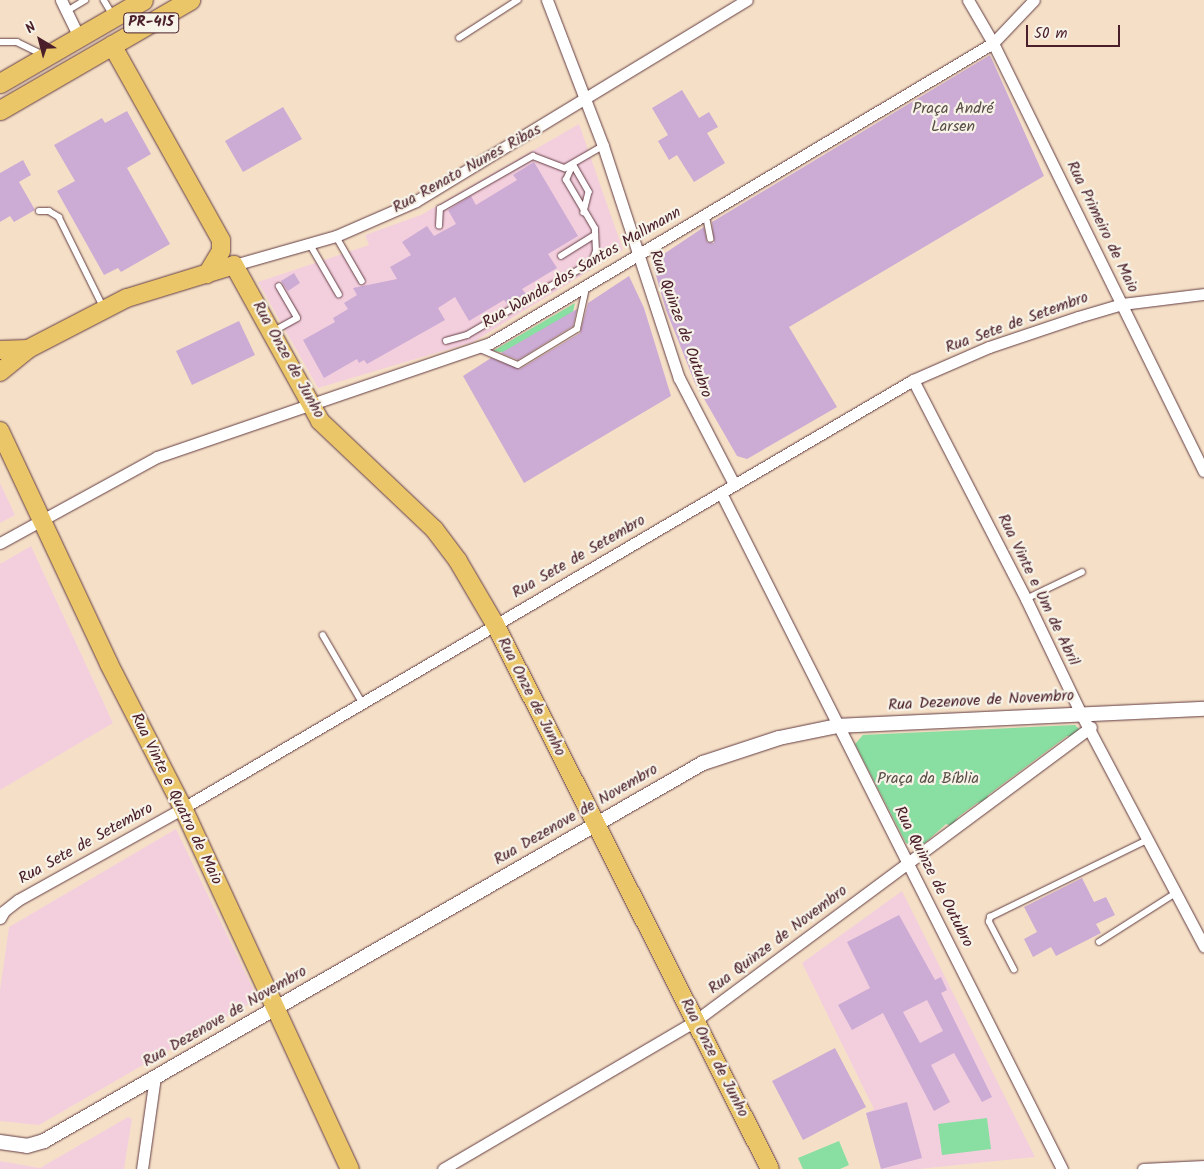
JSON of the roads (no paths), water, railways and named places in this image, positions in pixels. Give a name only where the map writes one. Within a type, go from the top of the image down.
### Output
[{"type":"highway","name":"PR-415","points":[[0,83],[143,0]]},
{"type":"highway","name":"PR-415","points":[[0,110],[190,0]]},
{"type":"main road","points":[[112,45],[221,240],[221,251],[207,274]]},
{"type":"main road","name":"Rua Renato Nunes Ribas","points":[[0,372],[28,350],[127,298],[234,265]]},
{"type":"main road","name":"Rua Onze de Junho","points":[[234,265],[320,421],[434,529],[458,561],[495,624],[770,1169]]},
{"type":"main road","points":[[0,350],[28,350]]},
{"type":"main road","name":"Rua Vinte e Quatro de Maio","points":[[2,441],[42,519],[109,664],[183,808],[350,1169]]},
{"type":"street","points":[[61,0],[79,37]]},
{"type":"street","name":"Rua Quinze de Outubro","points":[[547,0],[603,146],[679,378],[734,484]]},
{"type":"street","name":"Rua Renato Nunes Ribas","points":[[234,265],[336,236],[416,201],[586,101],[747,0]]},
{"type":"street","name":"Rua Primeiro de Maio","points":[[968,0],[993,43],[1204,471]]},
{"type":"street","name":"Rua Wanda dos Santos Mallmann","points":[[0,543],[157,457],[490,342],[586,288],[706,214],[993,43],[1034,0]]},
{"type":"street","name":"Rua Sete de Setembro","points":[[0,918],[4,911],[18,900],[183,808],[913,380],[989,347],[1122,304],[1204,294]]},
{"type":"street","name":"Rua Vinte e Um de Abril","points":[[913,380],[1026,598],[1081,714],[1091,727],[1204,946]]},
{"type":"street","name":"Rua Quinze de Outubro","points":[[721,493],[1062,1169]]},
{"type":"street","name":"Rua Dezenove de Novembro","points":[[0,1142],[27,1146],[44,1141],[704,762],[779,738],[837,726],[1204,709]]},
{"type":"street","name":"Rua Quinze de Novembro","points":[[443,1169],[695,1022],[1091,727]]},
{"type":"street","points":[[142,1169],[155,1077]]},
{"type":"street","points":[[1142,1169],[1204,1166]]},
{"type":"lane","points":[[67,11],[85,0]]},
{"type":"lane","points":[[104,0],[114,17]]},
{"type":"lane","points":[[459,38],[518,0]]},
{"type":"lane","points":[[0,42],[17,42],[46,56]]},
{"type":"lane","points":[[439,226],[440,209],[532,156],[565,168],[603,146]]},
{"type":"lane","points":[[446,341],[467,335],[592,262],[595,235],[566,180],[573,164]]},
{"type":"lane","points":[[573,164],[589,192],[584,212]]},
{"type":"lane","points":[[39,211],[50,211],[59,217],[104,309]]},
{"type":"lane","points":[[706,214],[711,238]]},
{"type":"lane","points":[[561,256],[595,235]]},
{"type":"lane","points":[[336,236],[362,281]]},
{"type":"lane","points":[[310,244],[339,294]]},
{"type":"lane","points":[[272,332],[297,318],[279,287]]},
{"type":"lane","points":[[476,347],[518,365],[577,329],[586,288]]},
{"type":"lane","points":[[1026,598],[1082,572]]},
{"type":"lane","points":[[323,635],[362,702]]},
{"type":"lane","points":[[1014,970],[989,922],[990,916],[1148,839]]},
{"type":"lane","points":[[1099,942],[1176,893]]},
{"type":"park label","name":"Praça André Larsen","points":[[953,118]]},
{"type":"park label","name":"Praça da Bíblia","points":[[928,779]]}]
